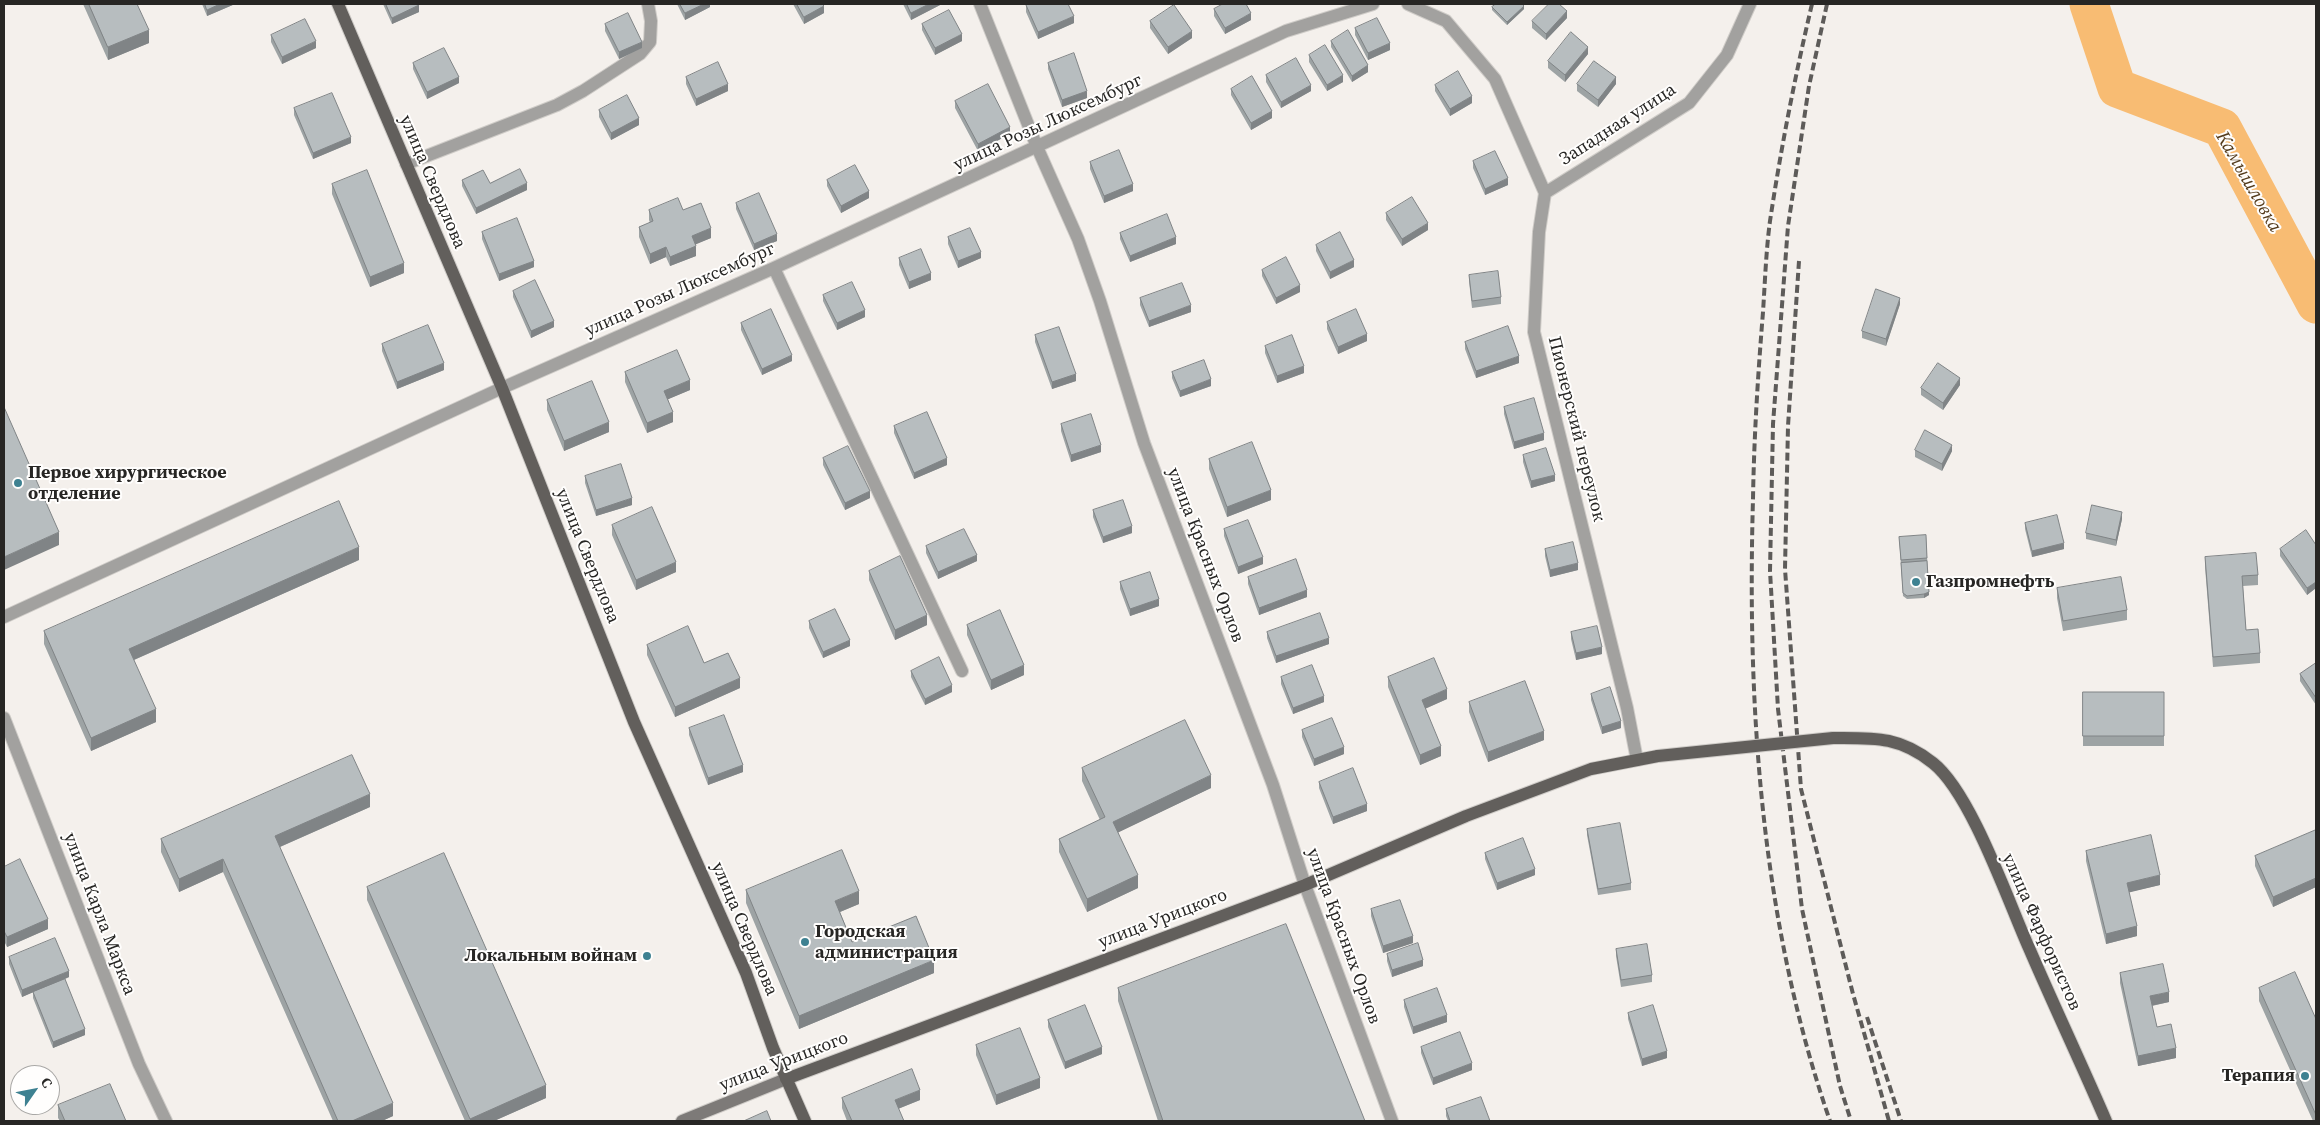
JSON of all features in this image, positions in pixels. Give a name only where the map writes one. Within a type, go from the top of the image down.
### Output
[{"type":"main road","name":"улица Свердлова","points":[[338,4],[502,388],[634,722],[746,973],[786,1079],[805,1121]]},
{"type":"main road","name":"улица Урицкого","points":[[682,1121],[786,1079],[1305,885],[1466,816],[1591,768],[1658,756],[1833,738],[1874,738],[1898,742],[1934,764]]},
{"type":"main road","name":"улица Фарфористов","points":[[1934,764],[1954,786],[1969,812],[2106,1121]]},
{"type":"street","points":[[406,164],[514,120],[557,106],[640,54],[650,42],[651,21],[648,4]]},
{"type":"street","name":"улица Красных Орлов","points":[[980,4],[1037,147],[1078,239],[1100,302],[1144,443],[1273,785],[1305,885],[1392,1121]]},
{"type":"street","name":"улица Розы Люксембург","points":[[4,617],[502,388],[774,268],[1286,31],[1338,10],[1373,4]]},
{"type":"street","points":[[1408,4],[1446,21],[1495,79],[1545,193]]},
{"type":"street","name":"Западная улица","points":[[1545,193],[1689,103],[1727,55],[1750,4]]},
{"type":"street","name":"Пионерский переулок","points":[[1545,193],[1539,232],[1534,332],[1627,708],[1637,760]]},
{"type":"street","points":[[774,268],[962,671]]},
{"type":"street","name":"улица Карла Маркса","points":[[4,718],[139,1064],[166,1121]]},
{"type":"building","points":[[89,4],[137,4],[149,30],[108,47]]},
{"type":"building","points":[[205,4],[220,4],[207,10]]},
{"type":"building","points":[[386,4],[419,4],[419,5],[392,18]]},
{"type":"building","points":[[680,4],[704,4],[685,13]]},
{"type":"building","points":[[797,4],[822,4],[824,6],[804,17]]},
{"type":"building","points":[[907,4],[929,4],[911,13]]},
{"type":"building","points":[[1068,4],[1074,16],[1038,32],[1026,5]]},
{"type":"building","points":[[1223,4],[1246,4],[1251,13],[1225,28],[1214,9]]},
{"type":"building","points":[[1496,4],[1522,4],[1524,6],[1507,22],[1492,7]]},
{"type":"building","points":[[1549,4],[1559,4],[1567,11],[1546,34],[1532,21]]},
{"type":"building","points":[[1174,5],[1192,31],[1168,47],[1150,21]]},
{"type":"building","points":[[949,10],[962,34],[935,48],[922,24]]},
{"type":"building","points":[[628,13],[642,42],[619,52],[605,24]]},
{"type":"building","points":[[1377,18],[1390,43],[1368,53],[1355,28]]},
{"type":"building","points":[[305,19],[316,41],[282,57],[271,35]]},
{"type":"building","points":[[1348,30],[1368,65],[1352,76],[1331,41]]},
{"type":"building","points":[[1571,32],[1588,47],[1565,75],[1548,61]]},
{"type":"building","points":[[1325,45],[1343,75],[1327,85],[1309,55]]},
{"type":"building","points":[[444,48],[459,77],[427,92],[413,63]]},
{"type":"building","points":[[1074,53],[1087,91],[1062,100],[1048,63]]},
{"type":"building","points":[[1296,58],[1311,85],[1281,102],[1266,75]]},
{"type":"building","points":[[1594,61],[1616,77],[1598,100],[1577,84]]},
{"type":"building","points":[[718,62],[728,84],[696,99],[686,77]]},
{"type":"building","points":[[1458,71],[1472,96],[1450,109],[1435,85]]},
{"type":"building","points":[[1252,76],[1272,111],[1251,123],[1231,89]]},
{"type":"building","points":[[988,84],[1010,127],[978,144],[955,101]]},
{"type":"building","points":[[332,93],[351,137],[313,153],[294,108]]},
{"type":"building","points":[[627,95],[639,118],[611,133],[599,110]]},
{"type":"building","points":[[1119,150],[1133,184],[1104,196],[1090,162]]},
{"type":"building","points":[[1495,151],[1508,178],[1485,189],[1473,161]]},
{"type":"building","points":[[855,165],[869,191],[841,206],[827,180]]},
{"type":"building","points":[[520,169],[527,183],[476,208],[462,180],[483,170],[490,183]]},
{"type":"building","points":[[367,170],[404,263],[370,277],[332,184]]},
{"type":"building","points":[[759,193],[777,234],[754,244],[736,203]]},
{"type":"building","points":[[1412,197],[1428,223],[1402,239],[1386,213]]},
{"type":"building","points":[[678,198],[683,210],[701,203],[711,228],[692,236],[696,246],[670,257],[666,247],[650,254],[639,227],[653,221],[649,210]]},
{"type":"building","points":[[1167,214],[1176,237],[1130,256],[1120,233]]},
{"type":"building","points":[[517,218],[534,261],[499,274],[482,232]]},
{"type":"building","points":[[970,228],[981,252],[958,261],[948,237]]},
{"type":"building","points":[[1340,232],[1354,260],[1330,272],[1316,245]]},
{"type":"building","points":[[921,249],[931,273],[909,282],[899,258]]},
{"type":"building","points":[[1286,257],[1300,285],[1276,298],[1262,270]]},
{"type":"building","points":[[1498,271],[1501,297],[1472,301],[1469,275]]},
{"type":"building","points":[[535,280],[554,321],[531,331],[513,291]]},
{"type":"building","points":[[852,282],[865,310],[837,323],[823,295]]},
{"type":"building","points":[[1182,283],[1191,305],[1149,321],[1140,298]]},
{"type":"building","points":[[1876,289],[1900,298],[1886,339],[1862,331]]},
{"type":"building","points":[[771,309],[792,355],[762,369],[741,323]]},
{"type":"building","points":[[1356,309],[1367,334],[1338,347],[1327,322]]},
{"type":"building","points":[[428,325],[444,363],[397,382],[382,344]]},
{"type":"building","points":[[1508,326],[1519,356],[1476,371],[1465,342]]},
{"type":"building","points":[[1059,327],[1076,374],[1052,382],[1035,335]]},
{"type":"building","points":[[1292,335],[1304,366],[1277,376],[1265,346]]},
{"type":"building","points":[[677,350],[690,380],[664,391],[673,412],[647,423],[625,372]]},
{"type":"building","points":[[1204,360],[1211,379],[1180,391],[1172,372]]},
{"type":"building","points":[[1938,363],[1960,378],[1943,403],[1921,388]]},
{"type":"building","points":[[592,381],[609,422],[564,441],[547,400]]},
{"type":"building","points":[[1534,398],[1544,433],[1514,442],[1504,407]]},
{"type":"building","name":"Первое хирургическое отделение","points":[[4,407],[59,532],[4,557]]},
{"type":"building","points":[[927,412],[947,458],[914,473],[894,426]]},
{"type":"building","points":[[1091,414],[1101,445],[1071,455],[1061,424]]},
{"type":"building","points":[[1925,430],[1952,445],[1942,464],[1915,450]]},
{"type":"building","points":[[1252,442],[1271,490],[1227,507],[1209,459]]},
{"type":"building","points":[[848,446],[870,491],[845,503],[823,458]]},
{"type":"building","points":[[1546,448],[1555,475],[1531,481],[1523,455]]},
{"type":"building","points":[[621,464],[632,498],[596,510],[585,476]]},
{"type":"building","points":[[1123,500],[1132,526],[1103,537],[1093,510]]},
{"type":"building","points":[[339,501],[359,547],[129,649],[156,709],[91,738],[44,631]]},
{"type":"building","points":[[2092,505],[2122,512],[2116,540],[2086,533]]},
{"type":"building","points":[[652,507],[676,562],[636,580],[612,525]]},
{"type":"building","points":[[2057,515],[2064,543],[2032,551],[2025,523]]},
{"type":"building","points":[[1248,520],[1263,557],[1238,567],[1224,529]]},
{"type":"building","points":[[964,529],[977,555],[938,572],[926,546]]},
{"type":"building","points":[[2306,530],[2316,545],[2316,582],[2307,588],[2280,549]]},
{"type":"building","points":[[1926,535],[1927,558],[1901,560],[1899,537]]},
{"type":"building","points":[[1573,542],[1578,563],[1550,570],[1545,549]]},
{"type":"building","points":[[2256,553],[2258,575],[2242,576],[2246,630],[2258,629],[2260,653],[2213,657],[2205,557]]},
{"type":"building","points":[[900,556],[927,615],[895,630],[869,571]]},
{"type":"building","points":[[1296,559],[1307,590],[1259,608],[1248,577]]},
{"type":"building","points":[[1927,561],[1929,592],[1907,596],[1903,593],[1901,563]]},
{"type":"building","points":[[1150,572],[1159,599],[1130,609],[1120,582]]},
{"type":"building","points":[[2121,577],[2127,610],[2063,621],[2057,588]]},
{"type":"building","points":[[835,609],[850,640],[823,652],[809,621]]},
{"type":"building","points":[[1000,610],[1024,665],[991,680],[967,625]]},
{"type":"building","points":[[1320,613],[1329,638],[1276,656],[1267,632]]},
{"type":"building","points":[[688,626],[704,663],[728,653],[740,678],[675,707],[647,645]]},
{"type":"building","points":[[1597,626],[1602,647],[1576,653],[1571,632]]},
{"type":"building","points":[[939,657],[952,685],[925,699],[911,671]]},
{"type":"building","points":[[1434,658],[1447,689],[1422,700],[1441,746],[1420,755],[1388,677]]},
{"type":"building","points":[[2316,663],[2316,698],[2300,674]]},
{"type":"building","points":[[1312,665],[1324,696],[1293,708],[1281,677]]},
{"type":"building","points":[[1525,681],[1544,731],[1488,752],[1469,702]]},
{"type":"building","points":[[1610,687],[1621,721],[1602,727],[1591,694]]},
{"type":"building","points":[[2083,692],[2164,692],[2164,736],[2083,736]]},
{"type":"building","points":[[724,715],[743,765],[708,778],[689,728]]},
{"type":"building","points":[[1332,718],[1344,747],[1314,759],[1302,730]]},
{"type":"building","points":[[1185,720],[1211,775],[1113,822],[1138,875],[1087,899],[1059,839],[1105,817],[1082,768]]},
{"type":"building","points":[[352,755],[370,794],[275,836],[393,1103],[352,1121],[338,1121],[223,859],[179,879],[161,839]]},
{"type":"building","points":[[1353,768],[1367,804],[1333,817],[1319,782]]},
{"type":"building","points":[[1620,823],[1631,883],[1598,889],[1587,829]]},
{"type":"building","points":[[2316,830],[2316,878],[2273,897],[2255,856]]},
{"type":"building","points":[[2151,835],[2160,875],[2127,883],[2137,926],[2106,934],[2086,851]]},
{"type":"building","points":[[1523,838],[1535,869],[1497,883],[1485,853]]},
{"type":"building","name":"Городская администрация","points":[[842,850],[859,891],[835,901],[852,942],[916,916],[934,960],[799,1016],[746,890]]},
{"type":"building","points":[[444,853],[546,1085],[470,1119],[367,887]]},
{"type":"building","points":[[20,859],[48,919],[7,937],[4,931],[4,867]]},
{"type":"building","points":[[1400,900],[1413,936],[1383,946],[1371,909]]},
{"type":"building","points":[[1286,924],[1365,1121],[1163,1121],[1118,988]]},
{"type":"building","points":[[55,938],[69,971],[22,990],[9,957]]},
{"type":"building","points":[[1418,943],[1423,960],[1392,970],[1387,954]]},
{"type":"building","points":[[1647,944],[1652,975],[1621,980],[1616,949]]},
{"type":"building","points":[[2163,964],[2169,992],[2150,996],[2157,1027],[2171,1024],[2176,1048],[2138,1056],[2120,973]]},
{"type":"building","name":"Терапия","points":[[2295,972],[2316,1019],[2316,1115],[2259,988]]},
{"type":"building","points":[[65,979],[85,1029],[53,1042],[33,992]]},
{"type":"building","points":[[1437,988],[1447,1015],[1413,1027],[1404,1000]]},
{"type":"building","points":[[1085,1005],[1102,1047],[1065,1062],[1048,1020]]},
{"type":"building","points":[[1653,1005],[1667,1051],[1642,1059],[1628,1013]]},
{"type":"building","points":[[1020,1028],[1040,1078],[996,1095],[976,1045]]},
{"type":"building","points":[[1460,1032],[1472,1063],[1433,1078],[1421,1047]]},
{"type":"building","points":[[912,1069],[920,1090],[895,1100],[904,1121],[852,1121],[842,1098]]},
{"type":"building","points":[[110,1084],[126,1121],[65,1121],[60,1110],[60,1104]]},
{"type":"building","points":[[1481,1097],[1490,1121],[1450,1121],[1446,1109]]},
{"type":"building","points":[[767,1111],[771,1121],[744,1121]]},
{"type":"waterway","name":"Камышловка","points":[[2089,4],[2117,88],[2222,128],[2316,304]]},
{"type":"railway","points":[[1812,4],[1794,85],[1770,221],[1754,452],[1753,656],[1763,814],[1774,892],[1788,969],[1807,1046],[1830,1121]]},
{"type":"railway","points":[[1827,4],[1809,86],[1788,226],[1773,424],[1770,571],[1778,709],[1802,909],[1840,1086],[1851,1121]]},
{"type":"railway","points":[[1799,261],[1788,426],[1785,569],[1801,789],[1853,994],[1889,1121]]},
{"type":"railway","points":[[1867,1017],[1901,1121]]},
{"type":"place","name":"Первое хирургическое отделение","points":[[18,483]]},
{"type":"place","name":"Газпромнефть","points":[[1916,582]]},
{"type":"place","name":"Городская администрация","points":[[805,942]]},
{"type":"place","name":"Локальным войнам","points":[[647,956]]},
{"type":"place","name":"Терапия","points":[[2305,1076]]}]
